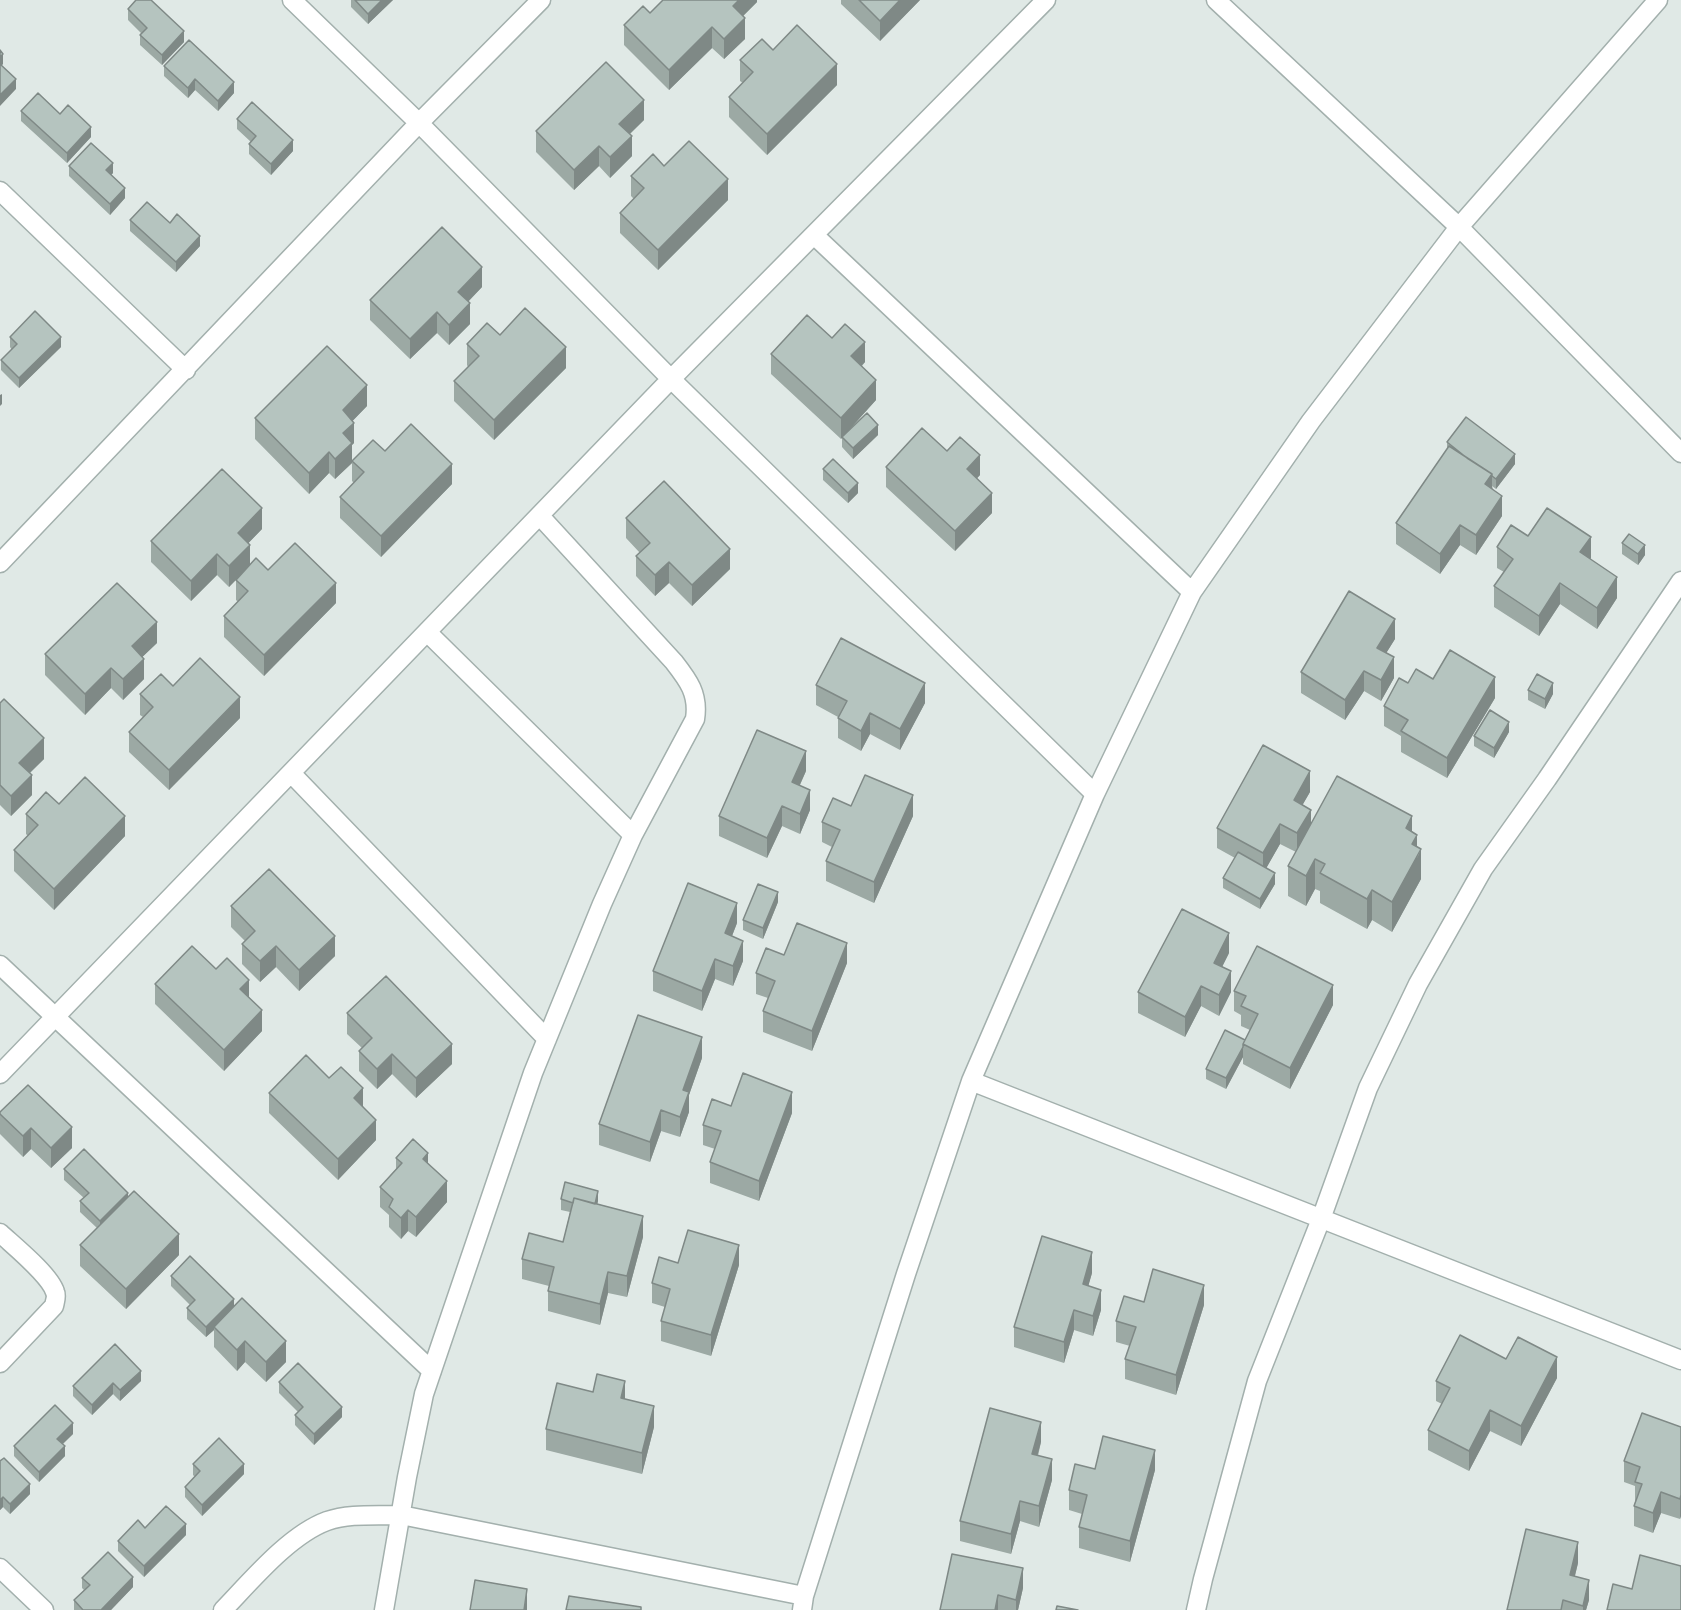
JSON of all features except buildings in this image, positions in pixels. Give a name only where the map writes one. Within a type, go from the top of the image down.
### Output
[{"type":"street","points":[[291,0],[419,123],[672,380],[1095,794]]},
{"type":"street","points":[[0,564],[419,123],[541,0]]},
{"type":"street","points":[[0,1074],[672,380],[1046,0]]},
{"type":"street","points":[[1216,0],[1459,227],[1681,453]]},
{"type":"street","points":[[223,1610],[269,1561],[310,1529],[345,1517],[400,1515],[803,1603],[906,1274],[970,1081],[1095,794],[1192,592],[1311,422],[1459,227],[1658,0]]},
{"type":"street","points":[[4,203],[186,370]]},
{"type":"street","points":[[814,235],[1192,592]]},
{"type":"street","points":[[384,1610],[424,1394],[533,1073],[602,904],[633,835],[695,719],[697,706],[696,696],[688,680],[674,662],[540,516]]},
{"type":"street","points":[[1196,1610],[1257,1381],[1321,1219],[1368,1088],[1418,984],[1483,869],[1681,581]]},
{"type":"street","points":[[427,632],[633,835]]},
{"type":"street","points":[[291,773],[547,1039]]},
{"type":"street","points":[[0,965],[432,1371]]},
{"type":"street","points":[[970,1081],[1681,1359]]},
{"type":"street","points":[[0,1233],[46,1277],[56,1296],[54,1306],[0,1363]]},
{"type":"street","points":[[0,1568],[44,1610]]}]
